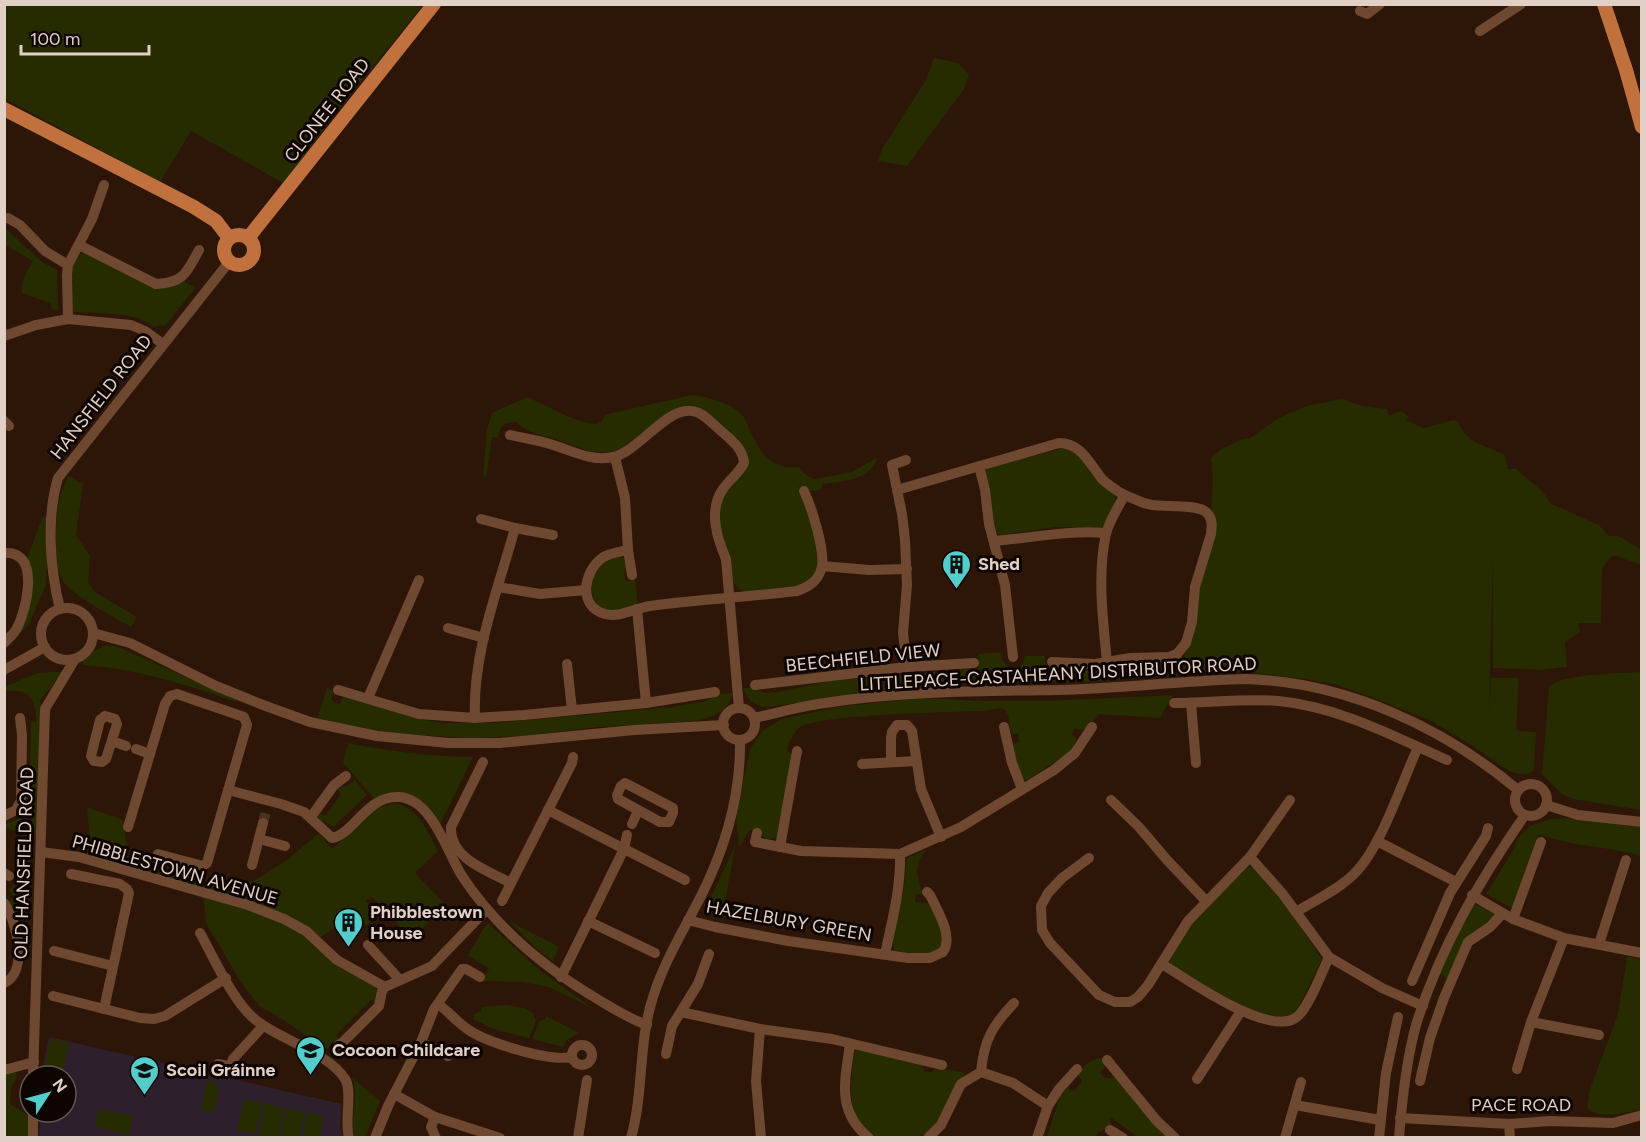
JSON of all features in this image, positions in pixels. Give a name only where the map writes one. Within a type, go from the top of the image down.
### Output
[{"type":"main road","name":"CLONEE ROAD","points":[[248,238],[434,4]]},
{"type":"main road","points":[[1604,4],[1626,70],[1641,127]]},
{"type":"main road","points":[[4,109],[194,207],[216,221],[229,238]]},
{"type":"main road","points":[[240,235],[248,238],[253,245],[252,257],[242,265],[229,262],[224,251],[225,243],[229,238],[240,235]]},
{"type":"street","points":[[1360,11],[1366,14],[1380,4]]},
{"type":"street","points":[[1480,31],[1521,4]]},
{"type":"street","points":[[68,319],[68,265],[92,219],[104,185]]},
{"type":"street","points":[[8,218],[20,225],[45,251],[68,265]]},
{"type":"street","points":[[79,245],[156,284],[168,284],[185,276],[199,250]]},
{"type":"street","name":"HANSFIELD ROAD","points":[[60,609],[56,593],[51,523],[54,490],[58,478],[229,262]]},
{"type":"street","points":[[185,276],[195,283]]},
{"type":"street","points":[[4,336],[36,325],[68,319],[131,325],[145,330],[164,344]]},
{"type":"street","points":[[510,435],[550,444],[587,457],[615,457],[632,447],[665,420],[681,411],[696,411],[738,447],[743,455],[744,463],[722,490],[716,506],[715,522],[726,559],[739,708]]},
{"type":"street","points":[[897,490],[1059,443],[1068,443],[1077,449],[1102,478],[1124,496],[1152,505],[1195,508],[1208,513],[1212,525],[1211,534],[1196,587],[1192,622],[1183,649],[1169,657],[1143,656],[1095,664],[1052,662]]},
{"type":"street","points":[[615,457],[625,498],[632,575]]},
{"type":"street","points":[[906,460],[892,465],[902,514],[907,568],[903,633],[907,667]]},
{"type":"street","points":[[979,466],[1005,585],[1013,657]]},
{"type":"street","points":[[628,550],[609,554],[601,559],[589,573],[585,583],[591,604],[605,614],[729,597],[797,591],[808,587],[822,566],[819,534],[809,496]]},
{"type":"street","points":[[1107,662],[1102,613],[1106,532],[1124,496]]},
{"type":"street","points":[[481,519],[552,535]]},
{"type":"street","points":[[475,718],[474,700],[484,638],[515,528]]},
{"type":"street","points":[[994,541],[1075,531],[1106,532]]},
{"type":"street","points":[[4,552],[15,552],[20,555],[28,576],[26,602],[22,616],[16,629],[4,643]]},
{"type":"street","points":[[822,566],[869,570],[907,568]]},
{"type":"street","points":[[368,698],[419,580]]},
{"type":"street","points":[[498,587],[540,594],[586,590]]},
{"type":"street","points":[[68,608],[83,612],[92,625],[93,633],[89,649],[68,660],[55,656],[45,646],[41,632],[47,617],[60,609],[68,608]]},
{"type":"street","points":[[637,609],[646,703]]},
{"type":"street","points":[[448,628],[484,638]]},
{"type":"street","points":[[93,633],[130,643],[216,686],[310,722],[389,738],[448,743],[500,743],[634,730],[724,725]]},
{"type":"street","points":[[4,670],[45,646]]},
{"type":"street","name":"OLD HANSFIELD ROAD","points":[[34,1062],[45,709],[75,658]]},
{"type":"street","name":"BEECHFIELD VIEW","points":[[755,685],[907,667],[974,663]]},
{"type":"street","points":[[567,664],[572,710]]},
{"type":"street","name":"LITTLEPACE-CASTAHEANY DISTRIBUTOR ROAD","points":[[754,718],[825,703],[888,696],[970,691],[1062,690],[1230,680],[1279,681],[1353,698],[1424,728],[1467,752],[1518,790]]},
{"type":"street","points":[[338,690],[419,714],[475,718],[646,703],[715,692]]},
{"type":"street","points":[[128,827],[167,700],[173,695],[240,714],[246,720],[247,725],[207,863],[203,866],[196,866],[158,854]]},
{"type":"street","points":[[1174,703],[1252,700],[1307,705],[1362,722],[1447,760]]},
{"type":"street","points":[[1191,703],[1196,763]]},
{"type":"street","points":[[739,708],[748,711],[754,718],[755,728],[753,733],[740,740],[727,734],[724,725],[726,715],[739,708]]},
{"type":"street","points":[[4,816],[16,810],[21,801],[20,718]]},
{"type":"street","points":[[891,762],[892,732],[897,725],[903,724],[910,727],[912,731],[921,789],[941,837]]},
{"type":"street","points":[[1004,727],[1012,763],[1022,789]]},
{"type":"street","points":[[757,833],[755,842],[801,851],[900,854],[941,837],[982,815],[1070,758],[1092,727]]},
{"type":"street","points":[[631,1137],[638,1106],[652,1000],[663,969],[719,856],[729,827],[738,780],[740,740]]},
{"type":"street","points":[[112,741],[150,754]]},
{"type":"street","points":[[1296,912],[1353,875],[1377,840],[1418,747]]},
{"type":"street","points":[[780,847],[797,751]]},
{"type":"street","points":[[502,900],[573,757]]},
{"type":"street","points":[[862,764],[916,761]]},
{"type":"street","points":[[483,762],[451,826],[451,835],[465,858],[511,883]]},
{"type":"street","points":[[311,817],[334,785],[346,776]]},
{"type":"street","points":[[623,784],[628,784],[673,808],[669,822],[664,823],[639,811],[618,800],[617,795],[623,784]]},
{"type":"street","points":[[1527,785],[1537,785],[1545,792],[1546,805],[1539,814],[1525,815],[1515,804],[1518,790],[1527,785]]},
{"type":"street","points":[[228,790],[268,807],[293,808],[311,817],[329,837],[335,838],[385,798],[410,799],[432,819],[460,872],[487,909],[535,958],[561,977],[624,1015],[647,1025]]},
{"type":"street","points":[[1111,800],[1139,827],[1206,901]]},
{"type":"street","points":[[1089,858],[1053,886],[1043,901],[1040,924],[1044,935],[1100,995],[1115,1002],[1130,1002],[1138,997],[1162,964],[1188,921],[1250,857],[1290,801]]},
{"type":"street","points":[[1546,805],[1578,815],[1641,822]]},
{"type":"street","points":[[548,810],[685,880]]},
{"type":"street","points":[[561,977],[624,849],[629,829],[639,811]]},
{"type":"street","points":[[1399,1137],[1409,1055],[1423,1006],[1459,918],[1525,815]]},
{"type":"street","points":[[252,865],[263,823]]},
{"type":"street","points":[[1412,973],[1456,882],[1486,836],[1488,828]]},
{"type":"street","points":[[259,839],[285,846]]},
{"type":"street","points":[[1377,840],[1456,882]]},
{"type":"street","points":[[1513,919],[1541,842]]},
{"type":"street","name":"PHIBBLESTOWN AVENUE","points":[[41,852],[79,857],[248,905],[284,919],[306,931],[337,960],[385,987]]},
{"type":"street","name":"HAZELBURY GREEN","points":[[885,954],[900,880],[900,854]]},
{"type":"street","points":[[1250,857],[1296,912],[1329,957],[1382,988],[1423,1006]]},
{"type":"street","points":[[1599,944],[1626,860]]},
{"type":"street","points":[[71,874],[120,885],[129,891],[124,925],[104,1009]]},
{"type":"street","name":"HAZELBURY GREEN","points":[[688,920],[788,941],[908,958],[924,958],[935,956],[945,948],[947,943],[942,923],[927,892]]},
{"type":"street","points":[[1472,896],[1502,914],[1564,938],[1641,953]]},
{"type":"street","points":[[4,903],[15,925],[18,949],[15,975],[4,983]]},
{"type":"street","points":[[337,1046],[379,1006],[385,987],[432,966],[487,909]]},
{"type":"street","points":[[1425,1075],[1430,1038],[1468,942],[1490,927],[1502,914]]},
{"type":"street","points":[[588,921],[655,953]]},
{"type":"street","points":[[200,933],[242,1005],[263,1026],[321,1058],[346,1080],[349,1137]]},
{"type":"street","points":[[1517,1069],[1531,1022],[1564,938]]},
{"type":"street","points":[[368,945],[400,980]]},
{"type":"street","points":[[54,951],[113,966]]},
{"type":"street","points":[[666,1054],[670,1030],[702,977],[709,954]]},
{"type":"street","points":[[1162,964],[1241,1011],[1270,1022],[1283,1022],[1296,1018],[1303,1010],[1329,957]]},
{"type":"street","points":[[375,1137],[438,1004],[462,969],[480,977]]},
{"type":"street","points":[[53,996],[147,1019],[160,1018],[226,978]]},
{"type":"street","points":[[438,1004],[466,1028],[480,1036],[546,1057],[572,1058]]},
{"type":"street","points":[[981,1072],[983,1051],[988,1036],[997,1021],[1014,1004]]},
{"type":"street","points":[[1197,1079],[1241,1011]]},
{"type":"street","points":[[681,1012],[760,1029],[832,1039],[928,1066],[942,1065]]},
{"type":"street","points":[[1379,1137],[1393,1022]]},
{"type":"street","points":[[1531,1022],[1599,1035]]},
{"type":"street","points":[[244,1069],[224,1065],[233,1059],[263,1026]]},
{"type":"street","points":[[760,1029],[756,1081],[761,1137]]},
{"type":"street","points":[[421,1042],[448,1056]]},
{"type":"street","points":[[850,1044],[844,1092],[846,1108],[855,1124],[869,1137]]},
{"type":"street","points":[[1107,1060],[1152,1116],[1175,1137]]},
{"type":"street","points":[[4,1071],[34,1062]]},
{"type":"street","points":[[1037,1137],[1048,1106],[1059,1089],[1077,1069]]},
{"type":"street","points":[[928,1137],[941,1125],[961,1084],[981,1072],[1013,1083],[1048,1106]]},
{"type":"street","points":[[578,1137],[587,1080]]},
{"type":"street","points":[[1285,1137],[1301,1082]]},
{"type":"street","points":[[394,1094],[435,1117],[500,1137]]},
{"type":"street","points":[[1295,1105],[1380,1120]]},
{"type":"street","name":"PACE ROAD","points":[[1400,1118],[1509,1124],[1550,1120],[1613,1123],[1641,1115]]},
{"type":"street","points":[[435,1117],[431,1127],[436,1137]]},
{"type":"street","points":[[1509,1124],[1510,1137]]},
{"type":"street","points":[[1110,1130],[1123,1137]]},
{"type":"shaded area","name":"Scoil Gráinne","points":[[49,1037],[342,1104],[340,1128],[343,1137],[39,1138],[40,1124],[78,1124],[78,1064],[43,1064]]},
{"type":"green space","points":[[4,5],[423,5],[283,183],[191,131],[160,182],[5,99]]},
{"type":"green space","points":[[934,58],[958,63],[969,74],[964,89],[907,166],[878,161],[883,147],[926,80]]},
{"type":"green space","points":[[7,230],[42,262],[57,270],[58,311],[52,309],[50,303],[22,293],[23,280],[33,261],[5,245]]},
{"type":"green space","points":[[84,253],[156,288],[184,281],[195,288],[165,326],[154,327],[126,315],[73,312],[72,271],[78,257]]},
{"type":"green space","points":[[691,395],[718,401],[732,407],[745,418],[758,447],[773,463],[798,467],[814,479],[852,472],[877,459],[868,472],[854,479],[823,484],[821,489],[813,491],[798,487],[814,531],[818,555],[813,575],[803,585],[745,592],[737,588],[721,537],[719,511],[727,492],[745,470],[746,453],[740,441],[695,407],[679,408],[618,451],[589,451],[533,433],[517,422],[507,423],[501,427],[498,437],[492,437],[486,478],[483,475],[487,429],[492,413],[527,397],[574,419],[593,424],[599,423],[605,415]]},
{"type":"green space","points":[[1342,399],[1363,406],[1387,409],[1389,415],[1402,411],[1409,417],[1405,420],[1424,428],[1453,420],[1458,421],[1465,434],[1471,439],[1505,455],[1508,469],[1517,469],[1547,497],[1550,503],[1599,525],[1609,536],[1618,536],[1641,549],[1641,565],[1612,556],[1602,568],[1601,623],[1578,623],[1580,632],[1565,642],[1567,667],[1540,670],[1493,668],[1493,557],[1489,715],[1491,678],[1519,678],[1516,729],[1536,732],[1534,771],[1522,774],[1509,771],[1429,720],[1366,695],[1337,685],[1248,672],[1217,672],[1089,682],[981,683],[892,689],[768,707],[755,704],[745,693],[743,688],[752,688],[766,693],[778,692],[829,681],[979,668],[978,654],[1001,652],[1002,660],[1009,668],[1022,665],[1025,656],[1045,656],[1046,669],[1146,666],[1146,661],[1180,659],[1185,655],[1193,635],[1198,593],[1216,520],[1211,508],[1213,481],[1211,458],[1221,449],[1250,438],[1277,419],[1306,406]]},
{"type":"green space","points":[[1064,448],[1078,455],[1096,478],[1115,495],[1109,518],[1100,528],[1056,527],[1000,535],[992,516],[986,470],[993,466]]},
{"type":"green space","points":[[68,476],[83,484],[76,535],[90,556],[88,583],[95,592],[137,617],[131,627],[80,596],[61,578],[58,569],[56,524],[59,499]]},
{"type":"green space","points":[[43,516],[49,517],[46,585],[29,624],[20,634],[18,632],[27,558]]},
{"type":"green space","points":[[617,557],[624,558],[627,569],[624,574],[626,581],[635,580],[638,604],[610,611],[595,601],[592,594],[592,580],[599,567],[607,560]]},
{"type":"green space","points":[[105,646],[123,649],[237,700],[236,702],[142,674],[84,665],[82,662],[95,650]]},
{"type":"green space","points":[[64,672],[40,700],[43,710],[38,826],[35,838],[29,802],[31,722],[37,721],[36,713],[29,696],[20,691],[5,691],[4,687],[37,673]]},
{"type":"green space","points":[[1641,672],[1641,810],[1573,799],[1562,794],[1542,774],[1549,687],[1565,679]]},
{"type":"green space","points":[[327,688],[334,692],[331,700],[339,704],[344,695],[424,720],[445,723],[494,723],[672,707],[733,693],[731,700],[719,713],[695,721],[598,727],[522,736],[471,738],[387,733],[324,720],[318,717]]},
{"type":"green space","points":[[1173,695],[1160,718],[1098,714],[1085,729],[1075,728],[1072,734],[1076,739],[1076,744],[1066,755],[1027,780],[1020,774],[1015,760],[1013,745],[1019,741],[1018,734],[1011,734],[1008,715],[1004,709],[857,717],[811,723],[797,730],[788,746],[787,751],[791,753],[792,758],[777,837],[768,840],[762,836],[761,832],[750,830],[739,847],[736,818],[750,749],[762,731],[781,719],[843,706],[923,698],[1045,701]]},
{"type":"green space","points":[[348,743],[410,753],[473,757],[439,827],[421,803],[374,798],[343,763]]},
{"type":"green space","points":[[355,780],[367,795],[333,827],[323,820],[320,823],[319,813],[325,816],[341,794],[337,789]]},
{"type":"green space","points":[[396,803],[411,810],[417,816],[438,851],[415,873],[444,903],[413,940],[372,897],[366,901],[378,913],[367,926],[361,920],[353,926],[347,919],[321,937],[316,944],[377,988],[376,1003],[371,1000],[336,1035],[339,1041],[333,1041],[327,1049],[259,1006],[240,981],[206,923],[204,900],[196,891],[85,859],[90,843],[87,807],[123,820],[129,860],[210,884],[253,881],[287,860],[319,833],[332,849],[377,808]]},
{"type":"green space","points":[[20,818],[30,822],[31,849],[27,920],[22,911],[16,913],[9,901],[14,897],[9,890],[19,879],[13,874],[17,869],[16,860],[26,860],[29,834],[5,828],[5,824]]},
{"type":"green space","points":[[1565,818],[1641,827],[1641,856],[1564,842],[1539,834],[1512,908],[1486,894],[1511,854],[1518,838],[1530,826],[1551,819]]},
{"type":"green space","points":[[735,846],[722,919],[710,917],[705,912],[706,908]]},
{"type":"green space","points":[[927,849],[919,860],[917,872],[922,894],[916,894],[915,902],[929,903],[943,940],[939,950],[924,955],[894,951],[893,937],[904,887],[907,858]]},
{"type":"green space","points":[[1246,868],[1255,868],[1282,900],[1322,959],[1298,1009],[1283,1017],[1268,1017],[1256,1013],[1211,990],[1170,962],[1170,958],[1187,929]]},
{"type":"green space","points":[[1476,904],[1495,914],[1496,917],[1473,933],[1448,981],[1440,973],[1471,906]]},
{"type":"green space","points":[[509,921],[559,947],[553,961],[535,947]]},
{"type":"green space","points":[[489,924],[538,969],[594,1009],[549,987],[522,982],[481,981],[489,969],[468,955],[485,926]]},
{"type":"green space","points":[[1627,956],[1641,959],[1641,1109],[1613,1115],[1599,1114],[1587,1108],[1590,1089],[1618,1014]]},
{"type":"green space","points":[[506,1005],[524,1008],[533,1013],[536,1021],[529,1038],[494,1029],[473,1019],[475,1014],[481,1011],[481,1007]]},
{"type":"green space","points":[[546,1016],[579,1033],[567,1040],[563,1047],[532,1039],[540,1021]]},
{"type":"green space","points":[[51,1039],[69,1043],[65,1064],[45,1064]]},
{"type":"green space","points":[[856,1050],[922,1064],[924,1071],[931,1072],[936,1068],[963,1072],[965,1075],[955,1087],[942,1116],[932,1129],[916,1136],[881,1138],[867,1132],[859,1124],[854,1114],[851,1089]]},
{"type":"green space","points":[[1101,1058],[1105,1066],[1100,1073],[1105,1078],[1115,1078],[1168,1137],[1138,1137],[1110,1117],[1112,1127],[1098,1132],[1096,1137],[1046,1138],[1060,1097],[1067,1088],[1074,1091],[1082,1082],[1078,1074],[1085,1065]]},
{"type":"green space","points":[[16,1071],[17,1076],[11,1087],[10,1104],[18,1109],[18,1124],[29,1124],[28,1137],[5,1138],[5,1072]]},
{"type":"green space","points":[[352,1077],[380,1101],[365,1137],[355,1137],[353,1130],[355,1092]]},
{"type":"green space","points":[[208,1079],[214,1082],[219,1089],[214,1112],[200,1110]]},
{"type":"green space","points":[[244,1099],[263,1103],[255,1134],[237,1130]]},
{"type":"green space","points":[[265,1103],[284,1108],[277,1137],[258,1135]]},
{"type":"green space","points":[[286,1108],[305,1112],[299,1137],[279,1137]]},
{"type":"green space","points":[[99,1109],[133,1116],[129,1135],[95,1127]]},
{"type":"green space","points":[[307,1112],[324,1116],[320,1137],[302,1137]]},
{"type":"tunnel","points":[[263,823],[266,812]]},
{"type":"place","name":"Shed","points":[[957,590]]},
{"type":"place","name":"Phibblestown House","points":[[349,948]]},
{"type":"place","name":"Cocoon Childcare","points":[[311,1076]]},
{"type":"place","name":"Scoil Gráinne","points":[[145,1096]]}]
